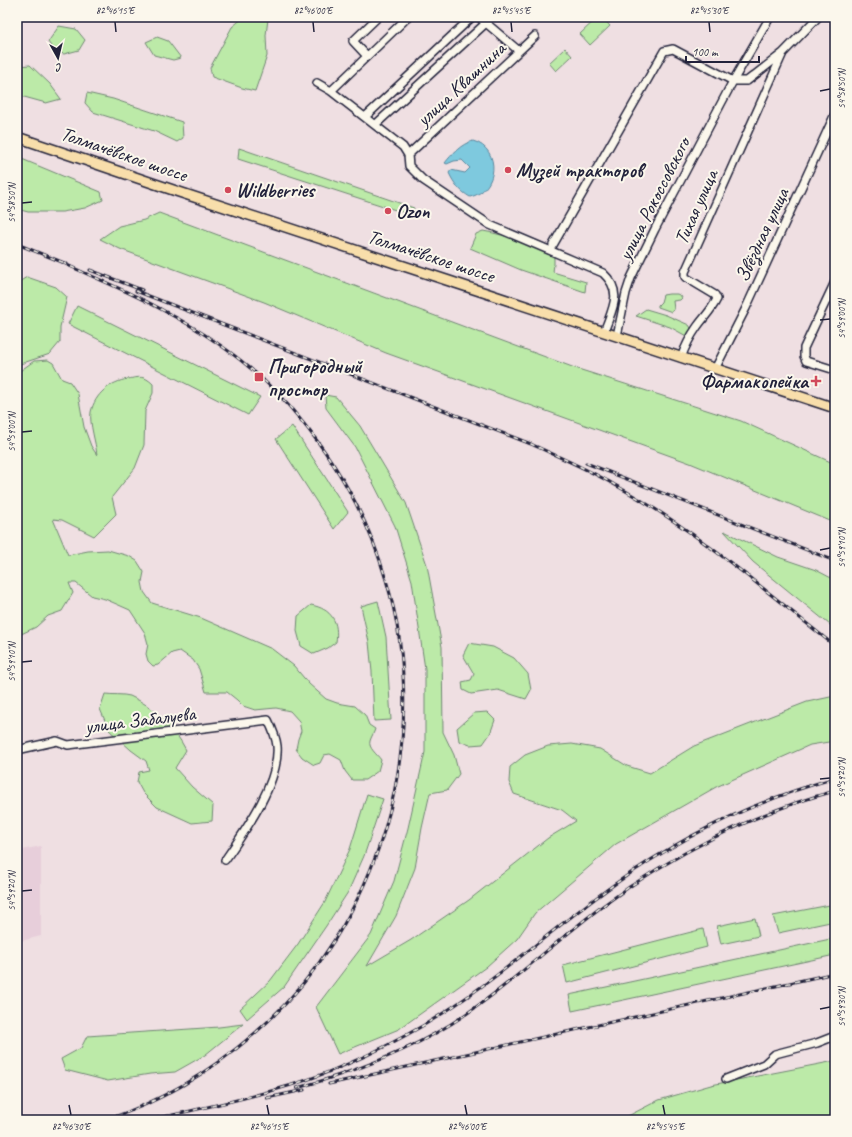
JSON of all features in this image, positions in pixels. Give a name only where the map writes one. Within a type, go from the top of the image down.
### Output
[{"type":"main road","name":"Толмачёвское шоссе","points":[[17,137],[835,408]]},
{"type":"street","points":[[367,56],[353,41],[378,17]]},
{"type":"street","points":[[331,91],[408,17]]},
{"type":"street","points":[[365,117],[472,17]]},
{"type":"street","points":[[479,17],[519,51]]},
{"type":"street","name":"улица Рокоссовского","points":[[617,336],[631,278],[733,81],[770,17]]},
{"type":"street","points":[[553,245],[664,51],[673,49],[733,81],[747,81],[783,53],[818,17]]},
{"type":"street","points":[[375,125],[486,23]]},
{"type":"street","name":"улица Квашнина","points":[[408,155],[535,36]]},
{"type":"street","points":[[438,48],[448,58]]},
{"type":"street","name":"Тихая улица","points":[[681,358],[697,327],[711,310],[717,299],[714,295],[685,277],[685,272],[783,53]]},
{"type":"street","points":[[404,81],[413,90]]},
{"type":"street","name":"улица Квашнина","points":[[317,83],[331,91],[403,147],[408,155],[409,166],[423,180],[490,225],[603,273],[610,280],[615,291],[615,303],[604,332]]},
{"type":"street","name":"Звёздная улица","points":[[715,369],[746,308],[835,114]]},
{"type":"street","points":[[835,282],[804,348],[804,356],[806,361],[835,370]]},
{"type":"street","name":"улица Забалуева","points":[[17,750],[57,741],[68,745],[268,720],[273,730],[277,747],[274,767],[268,788],[246,830],[225,860]]},
{"type":"street","points":[[726,1079],[764,1064],[775,1054],[817,1043],[835,1036]]},
{"type":"shaded area","points":[[41,846],[41,936],[17,942],[17,851]]},
{"type":"green space","points":[[244,17],[268,17],[266,35],[267,56],[255,91],[212,77],[210,68],[232,27]]},
{"type":"green space","points":[[598,17],[602,17],[610,26],[590,45],[580,34]]},
{"type":"green space","points":[[59,26],[76,29],[85,40],[79,50],[64,54],[55,52],[48,42]]},
{"type":"green space","points":[[157,37],[168,41],[181,58],[173,60],[154,55],[146,42]]},
{"type":"green space","points":[[565,48],[572,56],[556,71],[549,63]]},
{"type":"green space","points":[[30,65],[50,84],[61,99],[46,103],[17,95],[17,66]]},
{"type":"green space","points":[[87,93],[113,99],[182,122],[183,138],[177,142],[154,131],[93,112],[85,103]]},
{"type":"green space","points":[[239,148],[414,208],[411,215],[238,159]]},
{"type":"green space","points":[[17,157],[101,192],[103,200],[85,208],[62,212],[28,212],[17,209]]},
{"type":"green space","points":[[159,213],[575,368],[741,421],[835,464],[835,523],[690,463],[386,353],[264,302],[120,249],[100,239],[119,226],[144,220]]},
{"type":"green space","points":[[483,231],[510,238],[554,254],[553,272],[586,282],[585,292],[521,270],[470,248],[476,234]]},
{"type":"green space","points":[[27,277],[56,287],[67,297],[60,327],[60,342],[50,354],[17,365],[17,283]]},
{"type":"green space","points":[[677,294],[682,298],[680,300],[673,301],[674,310],[672,312],[658,307],[663,295]]},
{"type":"green space","points":[[77,306],[260,397],[248,415],[68,324]]},
{"type":"green space","points":[[646,309],[666,315],[689,325],[694,333],[690,338],[670,327],[636,316]]},
{"type":"green space","points":[[48,360],[53,363],[62,379],[70,382],[78,394],[84,427],[91,446],[97,455],[91,412],[100,394],[109,386],[128,379],[141,377],[147,379],[153,384],[153,393],[145,411],[144,445],[135,468],[112,497],[116,514],[94,536],[62,520],[53,519],[68,555],[88,551],[108,550],[129,556],[137,561],[144,572],[142,582],[144,592],[152,603],[201,618],[272,649],[294,666],[309,684],[326,699],[337,703],[355,706],[365,715],[369,725],[375,729],[370,740],[370,746],[381,760],[378,771],[365,780],[352,780],[345,771],[341,760],[330,754],[324,755],[320,763],[314,765],[302,757],[296,749],[301,731],[299,721],[290,711],[276,708],[255,710],[243,706],[227,692],[206,692],[199,669],[193,660],[180,651],[172,653],[158,665],[153,666],[148,661],[146,654],[148,644],[145,633],[130,610],[105,599],[92,596],[76,583],[69,583],[73,593],[62,611],[48,616],[36,627],[17,636],[17,373],[34,361]]},
{"type":"green space","points":[[325,395],[336,397],[360,426],[406,503],[427,565],[442,647],[443,732],[454,755],[459,774],[447,790],[430,793],[415,868],[396,916],[367,966],[411,940],[469,900],[548,838],[576,821],[562,810],[514,794],[509,782],[510,767],[525,755],[548,746],[572,744],[600,749],[627,766],[650,773],[694,746],[807,702],[835,696],[835,741],[810,745],[716,787],[616,844],[535,913],[517,939],[486,967],[399,1029],[338,1054],[316,1007],[371,935],[394,881],[408,828],[425,752],[425,669],[412,581],[395,526],[355,447],[326,408]]},
{"type":"green space","points":[[292,426],[348,512],[334,529],[276,439]]},
{"type":"green space","points":[[724,531],[778,557],[816,570],[835,580],[835,629],[753,562]]},
{"type":"green space","points":[[378,601],[386,637],[391,720],[374,721],[369,642],[361,606]]},
{"type":"green space","points":[[311,605],[329,613],[335,623],[337,635],[336,642],[328,648],[314,654],[301,646],[297,631],[298,616]]},
{"type":"green space","points":[[469,643],[493,647],[514,658],[528,674],[531,690],[526,699],[498,690],[471,694],[463,690],[462,682],[471,680],[474,674],[463,655]]},
{"type":"green space","points":[[105,694],[130,696],[156,712],[176,733],[186,750],[175,768],[192,787],[213,805],[212,821],[192,823],[157,807],[143,793],[137,782],[139,772],[149,770],[146,761],[131,750],[109,730],[100,709]]},
{"type":"green space","points":[[487,712],[495,720],[490,734],[483,744],[470,745],[459,741],[457,728],[474,713]]},
{"type":"green space","points":[[367,794],[383,799],[364,856],[348,892],[284,987],[247,1019],[240,1009],[270,981],[298,944],[325,902],[350,849]]},
{"type":"green space","points":[[835,904],[835,921],[778,933],[773,916]]},
{"type":"green space","points":[[755,918],[759,936],[721,944],[717,926]]},
{"type":"green space","points":[[703,929],[707,947],[567,983],[563,965]]},
{"type":"green space","points":[[835,938],[835,955],[572,1011],[569,995]]},
{"type":"green space","points":[[243,1024],[205,1055],[175,1072],[150,1074],[108,1081],[65,1070],[61,1059],[81,1048],[87,1036]]},
{"type":"green space","points":[[835,1061],[835,1120],[616,1120],[626,1117],[659,1100],[711,1085]]},
{"type":"water","points":[[473,141],[482,145],[489,152],[493,170],[491,179],[486,187],[479,193],[470,197],[458,187],[449,173],[451,170],[465,173],[470,168],[462,160],[447,164],[445,163],[461,147]]},
{"type":"railway","points":[[17,244],[67,264]]},
{"type":"railway","points":[[63,263],[128,292],[153,305],[221,346],[255,372],[271,387],[314,437],[328,456],[351,495],[362,516],[379,558],[386,580],[400,641],[404,703],[399,765],[386,826],[364,885],[335,940],[298,990],[254,1034],[237,1048],[202,1073],[165,1095],[126,1113],[106,1120]]},
{"type":"railway","points":[[90,270],[142,290]]},
{"type":"railway","points":[[136,291],[531,444],[573,463],[645,502],[673,521],[728,561],[835,646]]},
{"type":"railway","points":[[586,463],[835,561]]},
{"type":"railway","points":[[150,1120],[241,1099],[291,1085],[350,1063],[388,1045],[424,1025],[474,992],[615,884],[666,851],[720,822],[749,809],[777,797],[835,778]]},
{"type":"railway","points":[[297,1088],[376,1062],[433,1035],[491,996],[604,905],[656,870],[685,853],[745,823],[775,810],[835,791]]},
{"type":"railway","points":[[329,1084],[835,973]]},
{"type":"railway","points":[[267,1098],[304,1090]]},
{"type":"place","name":"Музей тракторов","points":[[508,170]]},
{"type":"place","name":"Wildberries","points":[[228,190]]},
{"type":"place","name":"Ozon","points":[[388,211]]},
{"type":"place","name":"Пригородный простор","points":[[259,377]]},
{"type":"place","name":"Фармакопейка","points":[[816,381]]}]
